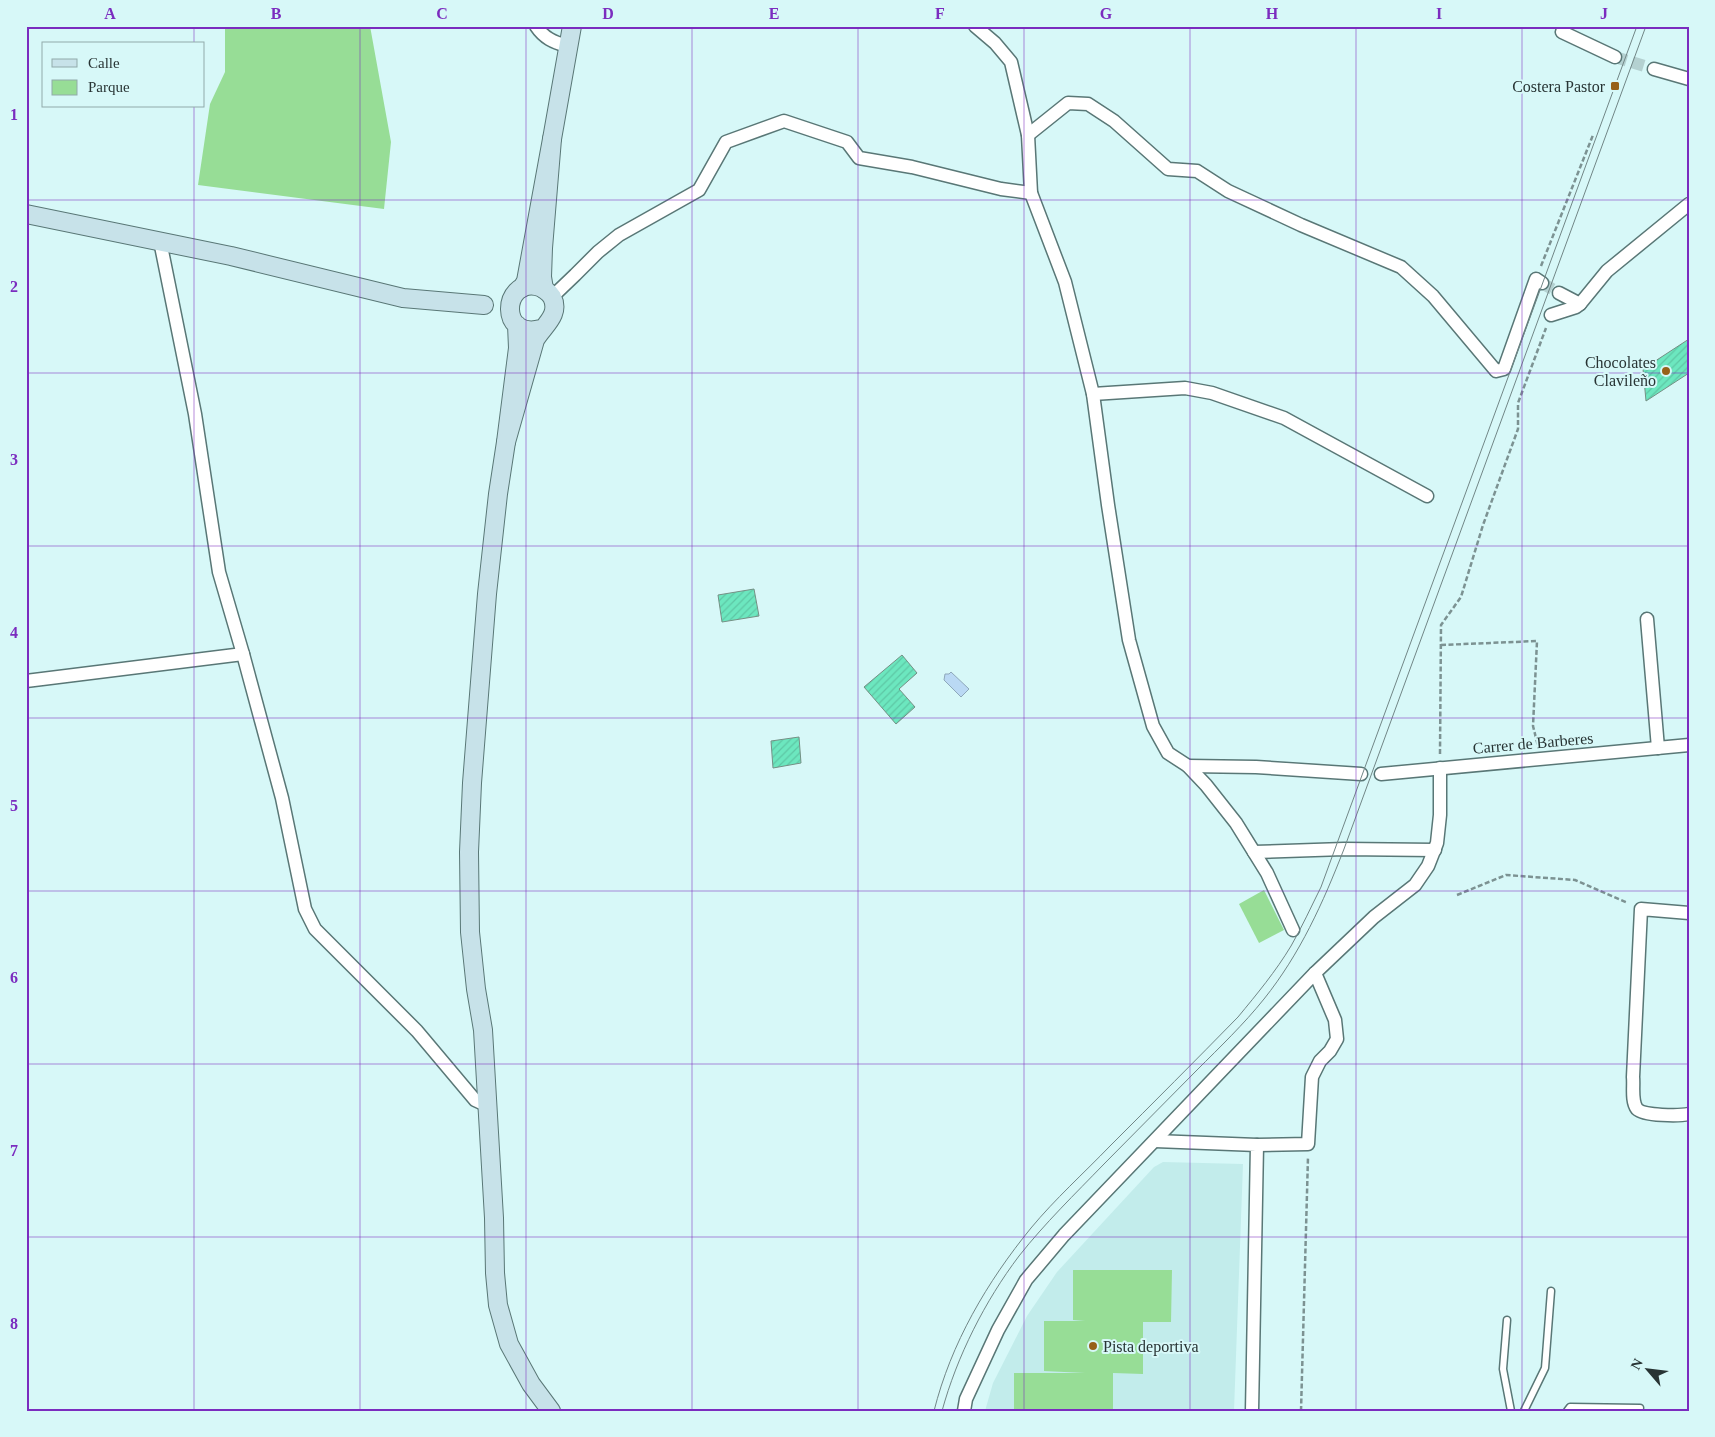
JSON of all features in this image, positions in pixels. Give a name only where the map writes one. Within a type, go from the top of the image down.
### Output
[{"type":"main road","points":[[551,1411],[531,1384],[509,1344],[498,1305],[483,1030],[476,989],[470,932],[469,852],[472,783],[487,594],[498,494],[518,348],[514,321],[510,311],[517,293],[526,280],[572,26]]},
{"type":"main road","points":[[506,442],[535,340],[554,315],[555,306],[542,277],[552,139]]},
{"type":"main road","points":[[26,214],[231,256],[403,298],[484,305],[529,331],[542,329]]},
{"type":"main road","points":[[484,305],[517,293],[529,286],[537,286],[548,293]]},
{"type":"street","points":[[536,26],[542,35],[548,39],[567,46]]},
{"type":"street","points":[[975,26],[995,43],[1011,62],[1028,135],[1031,193],[1065,282],[1093,394],[1129,640],[1153,726],[1168,753],[1188,766],[1218,799],[1254,852],[1293,930]]},
{"type":"street","points":[[1562,32],[1615,57]]},
{"type":"street","points":[[1654,69],[1689,79]]},
{"type":"street","points":[[1028,135],[1068,104],[1088,104],[1114,121],[1168,169],[1197,171],[1236,195],[1401,267],[1433,296],[1496,371],[1504,369],[1539,281]]},
{"type":"street","points":[[548,293],[619,235],[699,190],[726,142],[784,121],[846,142],[859,158],[912,167],[1001,189],[1031,193]]},
{"type":"street","points":[[1551,315],[1580,304],[1608,271],[1689,204]]},
{"type":"street","points":[[160,241],[195,414],[220,572],[282,798],[308,919],[315,929],[417,1031],[475,1100],[488,1106]]},
{"type":"street","points":[[1559,292],[1580,304]]},
{"type":"street","points":[[1093,394],[1185,388],[1212,393],[1284,418],[1426,496]]},
{"type":"street","points":[[1647,619],[1658,748]]},
{"type":"street","points":[[26,681],[244,654]]},
{"type":"street","name":"Carrer de Barberes","points":[[1381,774],[1689,745]]},
{"type":"street","points":[[1188,766],[1256,767],[1361,774]]},
{"type":"street","points":[[964,1411],[966,1399],[998,1330],[1026,1280],[1064,1235],[1315,973],[1374,917],[1415,885],[1428,866],[1437,843],[1440,815],[1440,768]]},
{"type":"street","points":[[1254,852],[1344,849],[1435,850]]},
{"type":"street","points":[[1689,913],[1641,909],[1633,1077],[1634,1100],[1637,1109],[1644,1113],[1679,1116],[1689,1114]]},
{"type":"street","points":[[1155,1141],[1257,1145],[1308,1144],[1312,1077],[1320,1061],[1330,1051],[1336,1039],[1335,1020],[1315,973]]},
{"type":"street","points":[[1252,1411],[1257,1145]]},
{"type":"lane","points":[[1524,1411],[1545,1368],[1551,1291]]},
{"type":"lane","points":[[1506,1320],[1503,1369],[1511,1411]]},
{"type":"lane","points":[[1567,1411],[1570,1407],[1640,1408]]},
{"type":"path","points":[[1539,281],[1593,134]]},
{"type":"path","points":[[1440,768],[1441,625],[1461,597],[1483,525],[1518,429],[1518,403],[1551,315]]},
{"type":"path","points":[[1442,645],[1536,641],[1533,726],[1540,759]]},
{"type":"path","points":[[1457,895],[1506,875],[1575,880],[1641,909]]},
{"type":"path","points":[[1301,1411],[1308,1144]]},
{"type":"shaded area","points":[[951,672],[969,689],[961,697],[944,680],[945,674]]},
{"type":"shaded area","points":[[1163,1162],[1243,1164],[1234,1411],[985,1411],[993,1383],[1027,1316],[1057,1272],[1154,1167]]},
{"type":"green space","points":[[225,26],[370,26],[391,142],[384,209],[198,185],[210,104],[225,72]]},
{"type":"green space","points":[[1264,890],[1284,930],[1259,943],[1239,904]]},
{"type":"green space","points":[[1073,1270],[1172,1270],[1171,1322],[1143,1322],[1143,1374],[1113,1373],[1113,1411],[1014,1411],[1014,1373],[1085,1373],[1044,1371],[1044,1321],[1085,1321],[1073,1320]]},
{"type":"building","name":"Chocolates Clavileño","points":[[1689,339],[1689,373],[1646,401],[1643,369]]},
{"type":"building","points":[[754,589],[759,616],[722,622],[718,595]]},
{"type":"building","points":[[902,655],[917,673],[899,689],[915,707],[896,724],[864,687]]},
{"type":"building","points":[[799,737],[801,763],[773,768],[771,741]]},
{"type":"tunnel","points":[[1615,57],[1654,69]]},
{"type":"tunnel","points":[[1542,283],[1559,293]]},
{"type":"tram line","points":[[934,1411],[950,1361],[972,1314],[1015,1249],[1040,1217],[1060,1196],[1238,1017],[1279,964],[1303,924],[1321,887],[1637,26]]},
{"type":"tram line","points":[[942,1411],[948,1390],[973,1330],[995,1291],[1019,1256],[1071,1198],[1223,1044],[1264,999],[1289,964],[1310,927],[1344,849],[1646,26]]},
{"type":"place","name":"Costera Pastor","points":[[1615,86]]},
{"type":"place","name":"Chocolates Clavileño","points":[[1666,371]]},
{"type":"place","name":"Pista deportiva","points":[[1093,1346]]}]
